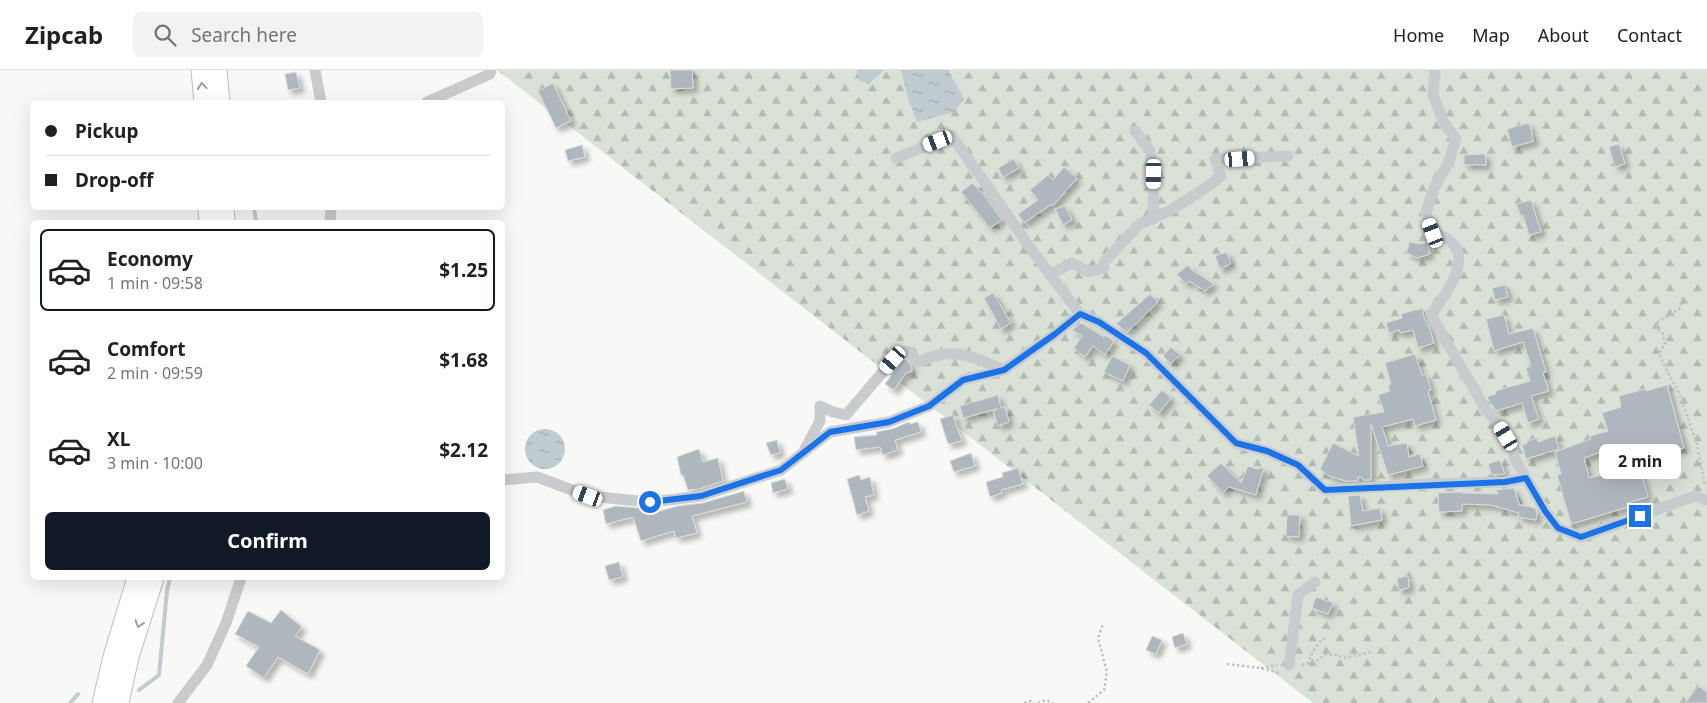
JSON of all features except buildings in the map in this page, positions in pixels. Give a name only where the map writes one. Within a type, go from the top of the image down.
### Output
[{"type":"main road","points":[[201,70],[204,100]]},
{"type":"main road","points":[[217,70],[220,100]]},
{"type":"main road","points":[[102,703],[114,653],[136,580]]},
{"type":"main road","points":[[119,703],[129,657],[153,580]]},
{"type":"street","points":[[315,70],[322,100]]},
{"type":"street","points":[[432,100],[490,74],[491,70]]},
{"type":"street","points":[[1435,70],[1433,95],[1444,123],[1456,139],[1448,164],[1434,188],[1426,213],[1433,233],[1445,236],[1456,246],[1459,258],[1456,277],[1431,315],[1486,410],[1499,425],[1512,447],[1515,459],[1545,511],[1558,528],[1581,537],[1695,496],[1707,500]]},
{"type":"street","points":[[1135,131],[1150,151],[1154,174],[1153,218]]},
{"type":"street","points":[[896,158],[952,136],[1050,275],[1080,314],[1099,322],[1146,353],[1236,443],[1267,451],[1298,465],[1325,490],[1505,482],[1526,478]]},
{"type":"street","points":[[1050,275],[1072,263],[1089,272],[1104,268],[1104,262],[1140,224],[1171,210],[1208,187],[1221,176],[1215,159],[1288,156]]},
{"type":"street","points":[[505,480],[537,477],[588,496],[650,502],[701,496],[781,470],[830,432],[889,422],[929,406],[963,380],[1004,370],[1080,314]]},
{"type":"street","points":[[803,453],[820,420],[820,406],[846,415],[898,353],[908,351],[918,362],[945,354],[956,354],[977,359],[1004,370]]},
{"type":"street","points":[[178,703],[207,665],[226,623],[240,580]]},
{"type":"street","points":[[1287,670],[1298,595],[1315,582]]},
{"type":"path","points":[[1683,298],[1679,309],[1658,322],[1656,328],[1663,334],[1665,344],[1659,354],[1679,393],[1697,444],[1705,487]]},
{"type":"path","points":[[1088,703],[1104,690],[1107,672],[1098,638],[1103,624]]},
{"type":"path","points":[[1308,663],[1313,664],[1326,654],[1344,658],[1371,652]]},
{"type":"path","points":[[1227,664],[1287,670]]},
{"type":"path","points":[[1038,703],[1046,700],[1053,703]]},
{"type":"path","points":[[1024,703],[1030,701],[1034,703]]},
{"type":"green space","points":[[497,70],[1707,70],[1707,703],[1313,703]]},
{"type":"water","points":[[857,70],[884,70],[869,84],[859,80]]},
{"type":"water","points":[[901,70],[948,70],[964,99],[954,112],[917,122],[908,98]]},
{"type":"water","points":[[549,429],[556,432],[562,438],[565,449],[564,457],[556,466],[549,469],[541,469],[534,466],[526,457],[525,445],[528,438],[537,430]]},
{"type":"waterway","points":[[254,210],[256,220]]},
{"type":"waterway","points":[[139,690],[159,675],[170,580]]},
{"type":"waterway","points":[[70,703],[78,694]]},
{"type":"route","points":[[650,502],[701,496],[781,470],[830,432],[889,422],[929,406],[963,380],[1004,370],[1080,314],[1099,322],[1146,353],[1236,443],[1267,451],[1298,465],[1325,490],[1505,482],[1526,478],[1545,511],[1558,528],[1581,537],[1640,516]]}]
